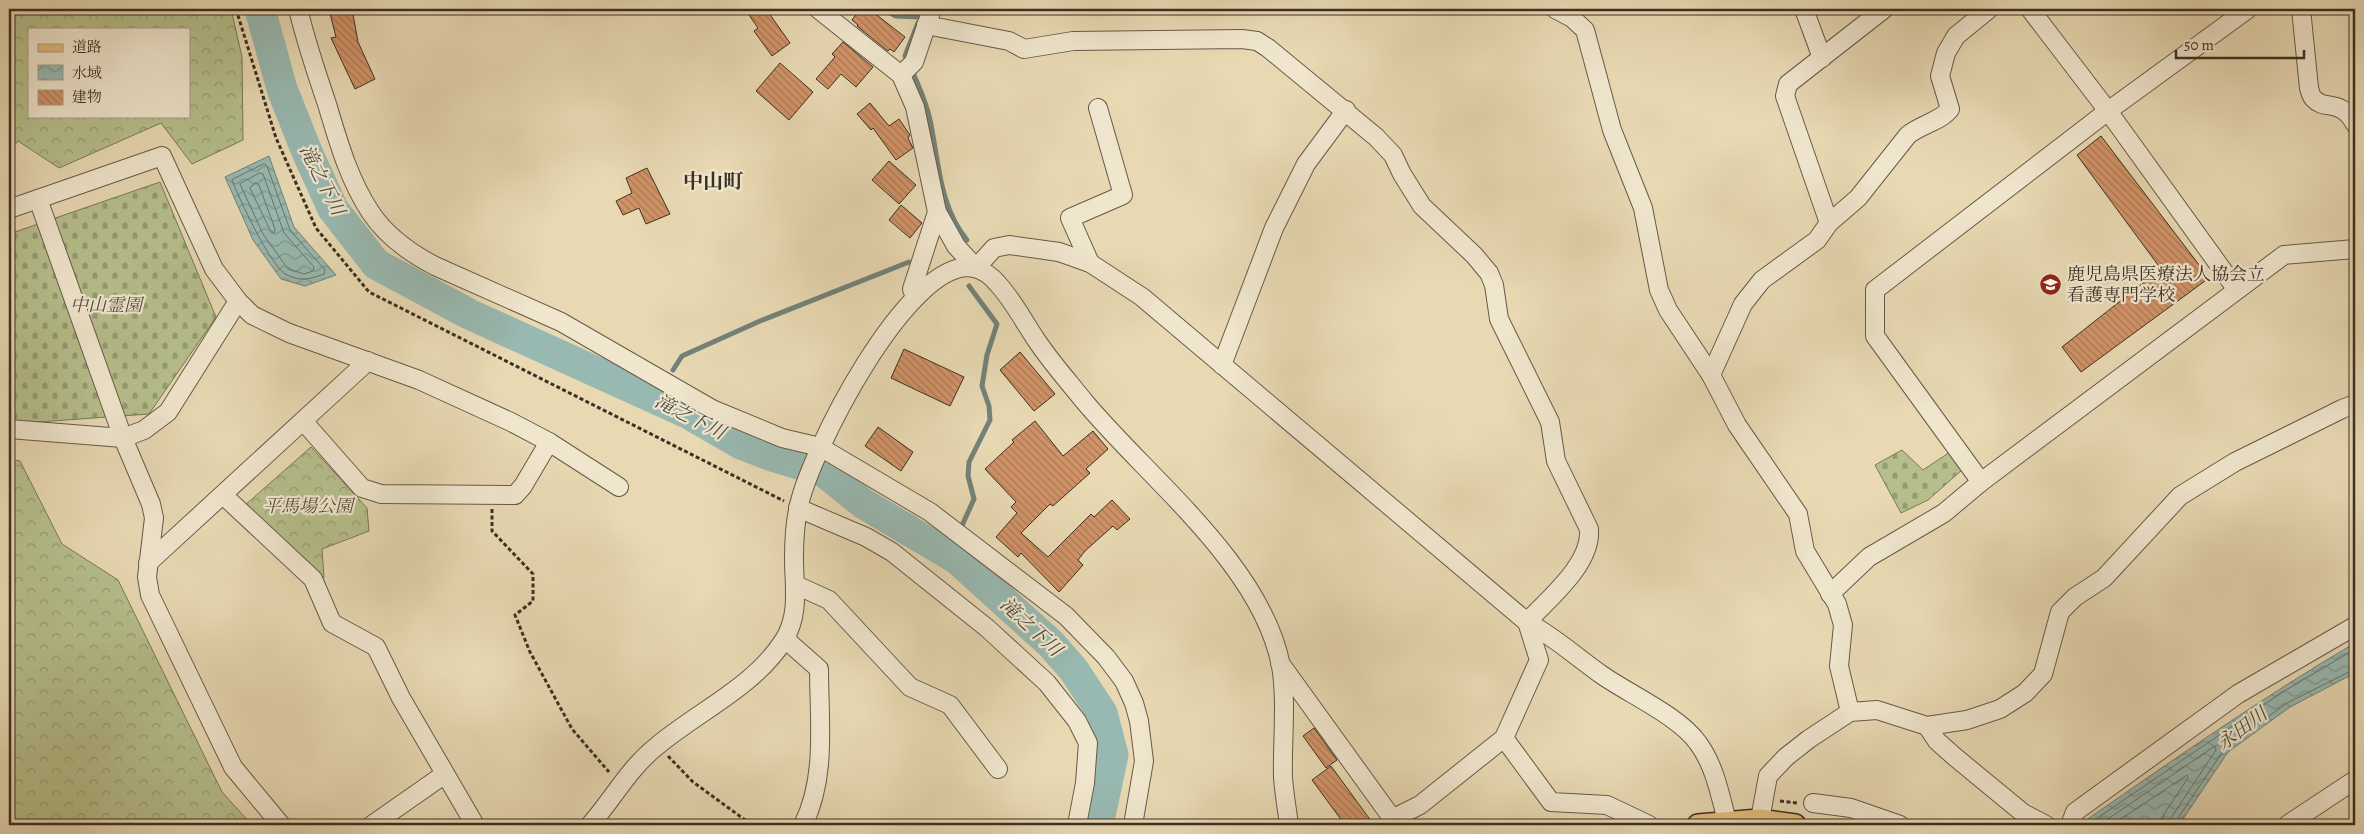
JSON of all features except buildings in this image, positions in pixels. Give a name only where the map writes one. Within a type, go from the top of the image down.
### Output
[{"type":"main road","points":[[1698,825],[1728,822],[1795,825]]},
{"type":"street","points":[[298,9],[334,126],[358,191],[372,214],[397,242],[416,256],[435,266],[561,322],[712,409],[819,451],[893,488],[968,540],[1066,616],[1106,657],[1124,681],[1134,703],[1139,722],[1144,761],[1133,825]]},
{"type":"street","points":[[818,9],[907,70]]},
{"type":"street","points":[[1557,9],[1572,18],[1585,30],[1612,130],[1643,208],[1658,290],[1668,310],[1711,375],[1737,425],[1798,514],[1805,551],[1837,604],[1843,625],[1839,666],[1850,712]]},
{"type":"street","points":[[1804,9],[1822,58]]},
{"type":"street","points":[[1829,223],[1784,96],[1788,84],[1884,9]]},
{"type":"street","points":[[1711,375],[1748,298],[1762,280],[1817,240],[1829,223],[1858,198],[1908,135],[1923,124],[1945,116],[1950,109],[1940,76],[1946,53],[1961,31],[1989,9]]},
{"type":"street","points":[[2030,9],[2108,111],[2238,290]]},
{"type":"street","points":[[1981,482],[1875,336],[1875,290],[2108,111],[2248,9]]},
{"type":"street","points":[[2301,9],[2309,88],[2313,99],[2320,103],[2341,108],[2350,115],[2355,124]]},
{"type":"street","points":[[1289,825],[1283,781],[1280,663],[1272,635],[1256,604],[1219,549],[1192,515],[1122,445],[1087,404],[1046,354],[998,284],[976,268],[956,246],[937,212],[907,70],[929,17],[1010,41],[1024,49],[1073,41],[1242,38],[1257,41],[1346,110],[1393,155],[1402,174],[1422,206],[1474,255],[1489,273],[1494,285],[1499,319],[1550,422],[1556,461],[1589,529],[1590,541],[1575,570],[1527,622]]},
{"type":"street","points":[[1090,263],[1070,218],[1123,195],[1098,108]]},
{"type":"street","points":[[1222,365],[1274,228],[1306,164],[1346,110]]},
{"type":"street","points":[[9,210],[162,156],[214,269],[238,301],[252,314],[289,333],[419,380],[511,422],[549,442],[619,487]]},
{"type":"street","points":[[38,199],[123,438],[151,504],[154,518],[147,577],[150,596],[233,767],[281,825]]},
{"type":"street","points":[[915,297],[912,288],[937,212]]},
{"type":"street","points":[[590,825],[609,804],[620,785],[635,766],[657,746],[747,681],[785,639],[793,618],[796,586],[794,558],[800,503],[819,451],[854,379],[915,297],[951,272],[964,268],[976,268],[994,248],[1009,245],[1059,252],[1090,263],[1142,297],[1527,622],[1553,636],[1602,675],[1685,729],[1698,743],[1706,757],[1716,780],[1728,822]]},
{"type":"street","points":[[1830,594],[1869,558],[1944,513],[1981,482],[2284,254],[2355,249]]},
{"type":"street","points":[[9,429],[123,438],[144,430],[168,412],[238,301]]},
{"type":"street","points":[[148,563],[304,422],[368,361]]},
{"type":"street","points":[[1759,823],[1768,776],[1786,757],[1809,739],[1850,712],[1877,710],[1927,726],[1967,720],[2000,709],[2025,693],[2044,674],[2060,612],[2075,597],[2104,578],[2180,496],[2235,462],[2342,408],[2355,404]]},
{"type":"street","points":[[304,422],[362,488],[381,494],[515,495],[523,486],[549,442]]},
{"type":"street","points":[[223,496],[313,579],[332,623],[376,647],[401,698],[475,825]]},
{"type":"street","points":[[800,503],[866,536],[892,552],[987,628],[1047,683],[1077,721],[1088,743],[1085,783],[1077,825]]},
{"type":"street","points":[[796,586],[829,600],[910,687],[950,705],[998,769]]},
{"type":"street","points":[[1280,663],[1394,822],[1420,805],[1504,738],[1539,660],[1527,622]]},
{"type":"street","points":[[2070,825],[2075,812],[2238,694],[2355,626]]},
{"type":"street","points":[[785,639],[818,669],[820,764],[810,810],[803,825]]},
{"type":"street","points":[[1927,726],[1937,741],[2023,813],[2046,825]]},
{"type":"street","points":[[1504,738],[1551,802],[1607,805],[1649,825]]},
{"type":"street","points":[[372,825],[445,774]]},
{"type":"street","points":[[2287,825],[2355,780]]},
{"type":"street","points":[[1813,803],[1851,808],[1882,822],[1900,825]]},
{"type":"path","points":[[236,9],[276,138],[316,228],[369,292],[800,503]]},
{"type":"path","points":[[492,496],[492,531],[533,574],[533,601],[515,615],[530,652],[572,729],[620,785]]},
{"type":"path","points":[[657,746],[693,782],[752,825]]},
{"type":"green space","points":[[9,9],[231,9],[242,57],[243,140],[192,164],[161,123],[59,168],[18,141],[9,152]]},
{"type":"green space","name":"中山霊園","points":[[160,182],[216,317],[149,414],[24,423],[9,426],[9,234]]},
{"type":"green space","name":"平馬場公園","points":[[311,447],[367,508],[369,531],[322,549],[324,578],[244,506]]},
{"type":"green space","points":[[1902,450],[1923,470],[1950,452],[1962,470],[1928,500],[1901,513],[1875,465]]},
{"type":"green space","points":[[9,459],[20,461],[62,544],[118,580],[222,792],[252,825],[12,825],[9,821]]},
{"type":"water","points":[[269,156],[294,227],[336,275],[305,286],[281,279],[253,240],[225,177]]},
{"type":"water","name":"永田川","points":[[2355,643],[2355,673],[2290,707],[2228,752],[2179,825],[2085,825],[2089,818],[2220,728]]},
{"type":"waterway","name":"滝之下川","points":[[260,9],[282,89],[307,152],[333,209],[376,264],[469,314],[689,414],[741,444],[824,472],[864,504],[957,559],[1050,643],[1073,669],[1102,713],[1113,755],[1098,825]]},
{"type":"waterway","points":[[883,9],[896,16],[921,17]]},
{"type":"waterway","points":[[918,23],[905,56],[928,112],[945,198],[958,227],[967,240]]},
{"type":"waterway","points":[[673,370],[682,356],[760,321],[909,262]]},
{"type":"waterway","points":[[960,530],[974,499],[968,476],[969,462],[990,420],[989,406],[982,386],[987,355],[997,324],[969,286]]},
{"type":"waterway","name":"滝之下川","points":[[654,398],[657,394]]},
{"type":"waterway","points":[[949,554],[957,537]]},
{"type":"place","name":"鹿児島県医療法人協会立 看護専門学校","points":[[2051,284]]},
{"type":"district","name":"中山町","points":[[713,181]]}]
